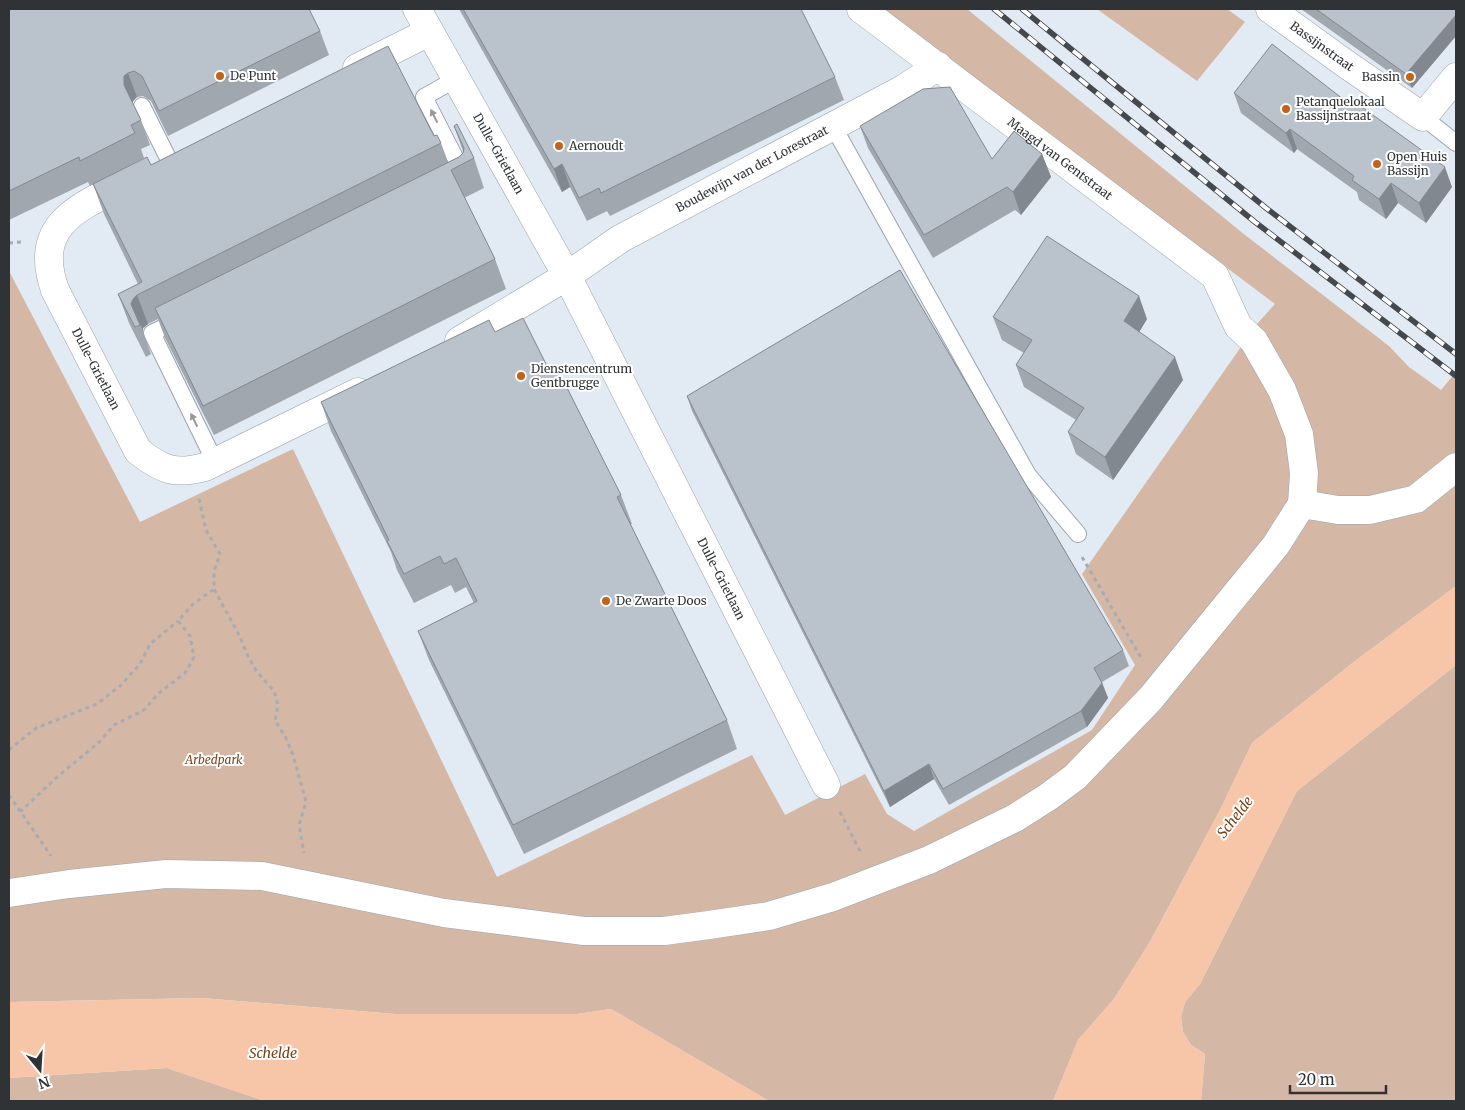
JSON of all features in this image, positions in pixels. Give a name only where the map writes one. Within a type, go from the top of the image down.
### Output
[{"type":"street","name":"Maagd van Gentstraat","points":[[861,9],[1215,276],[1238,326],[1254,341],[1282,390],[1299,434],[1304,473],[1302,504]]},
{"type":"street","name":"Bassijnstraat","points":[[1270,9],[1342,62],[1423,117]]},
{"type":"street","name":"Dulle-Grietlaan","points":[[337,78],[423,20],[567,276],[826,785]]},
{"type":"street","name":"Boudewijn van der Lorestraat","points":[[567,276],[620,239],[905,88],[938,66]]},
{"type":"street","points":[[1423,117],[1456,77]]},
{"type":"street","name":"Dulle-Grietlaan","points":[[179,157],[66,217],[58,227],[50,256],[49,269],[51,279],[59,298],[138,451],[162,468],[189,472],[216,464],[382,380]]},
{"type":"street","points":[[434,354],[472,334],[567,276]]},
{"type":"street","points":[[9,893],[69,884],[166,874],[262,876],[444,913],[584,931],[664,931],[769,916],[875,882],[970,840],[1015,818],[1075,777],[1158,689],[1276,545],[1302,504],[1338,510],[1370,510],[1416,499],[1456,467]]},
{"type":"lane","points":[[450,185],[465,177],[424,97],[456,79]]},
{"type":"lane","points":[[142,106],[179,157]]},
{"type":"lane","points":[[1423,117],[1456,143]]},
{"type":"lane","points":[[833,126],[1028,474],[1078,534]]},
{"type":"lane","points":[[198,310],[152,333],[216,464]]},
{"type":"path","points":[[189,472],[200,503],[206,530],[220,554],[214,571],[214,589],[257,672],[274,691],[278,705],[275,720],[285,736],[293,755],[306,802],[298,825],[310,886]]},
{"type":"path","points":[[1078,534],[1082,560],[1120,620],[1158,689]]},
{"type":"path","points":[[9,750],[36,728],[97,704],[120,686],[140,664],[150,644],[178,621],[193,604],[214,589]]},
{"type":"path","points":[[20,812],[56,778],[98,743],[114,725],[144,710],[159,693],[185,673],[194,656],[190,636],[178,621]]},
{"type":"path","points":[[826,785],[875,882]]},
{"type":"path","points":[[9,795],[69,884]]},
{"type":"green space","name":"Arbedpark","points":[[883,9],[967,9],[1245,235],[1389,346],[1409,367],[1441,390],[1456,372],[1456,586],[1355,661],[1252,743],[1221,808],[1151,940],[1114,999],[1078,1040],[1053,1101],[769,1101],[611,1009],[577,1014],[395,1014],[202,998],[9,1002],[9,271],[140,522],[293,449],[497,877],[752,755],[785,815],[865,774],[887,814],[914,831],[1092,730],[1135,665],[1082,574],[1257,324],[1275,304]]},
{"type":"green space","points":[[1097,9],[1227,9],[1245,22],[1197,81]]},
{"type":"green space","points":[[1456,665],[1456,1101],[1201,1101],[1205,1054],[1191,1045],[1183,1032],[1181,1017],[1185,1002],[1200,984],[1297,791]]},
{"type":"green space","points":[[167,1068],[265,1101],[9,1101],[9,1078]]},
{"type":"water","name":"Schelde","points":[[1456,586],[1456,665],[1297,791],[1200,984],[1185,1002],[1181,1017],[1183,1032],[1191,1045],[1205,1054],[1201,1101],[1053,1101],[1078,1040],[1114,999],[1151,940],[1221,808],[1252,743],[1355,661]]},
{"type":"water","name":"Schelde","points":[[202,998],[395,1014],[577,1014],[611,1009],[769,1101],[265,1101],[167,1068],[9,1078],[9,1002]]},
{"type":"building","points":[[9,9],[309,9],[320,31],[159,111],[142,76],[134,71],[128,73],[124,76],[124,85],[141,120],[131,125],[135,133],[80,161],[79,157],[9,191]]},
{"type":"building","points":[[463,9],[801,9],[835,77],[601,193],[599,188],[579,198],[562,164],[554,169]]},
{"type":"building","points":[[1316,9],[1456,9],[1456,15],[1406,74]]},
{"type":"building","points":[[1272,44],[1352,106],[1355,102],[1445,167],[1419,203],[1391,183],[1379,199],[1352,180],[1354,176],[1290,129],[1286,133],[1234,93]]},
{"type":"building","points":[[388,46],[434,136],[437,135],[441,143],[137,295],[131,304],[140,325],[135,327],[118,294],[142,282],[93,184],[147,157],[151,165]]},
{"type":"building","points":[[950,87],[992,159],[1014,131],[1042,154],[1013,192],[1007,187],[924,235],[860,126],[923,89]]},
{"type":"building","points":[[457,124],[474,158],[451,170],[495,259],[203,406],[155,308],[459,157],[463,153],[464,148],[454,126]]},
{"type":"building","points":[[1047,236],[1139,296],[1124,321],[1175,357],[1105,457],[1068,432],[1084,408],[1016,365],[1032,340],[993,317]]},
{"type":"building","points":[[900,270],[1123,650],[1094,668],[1102,683],[1081,711],[943,789],[929,764],[884,791],[687,396]]},
{"type":"building","name":"De Zwarte Doos","points":[[523,318],[549,370],[556,366],[621,495],[617,497],[727,720],[513,825],[418,631],[477,601],[456,558],[444,564],[440,556],[404,574],[321,402],[489,320],[495,332]]},
{"type":"railway","points":[[994,9],[1255,222],[1456,376]]},
{"type":"railway","points":[[1022,9],[1266,208],[1456,354]]},
{"type":"place","name":"De Punt","points":[[220,76]]},
{"type":"place","name":"Bassin","points":[[1410,77]]},
{"type":"place","name":"Petanquelokaal Bassijnstraat","points":[[1286,109]]},
{"type":"place","name":"Aernoudt","points":[[559,146]]},
{"type":"place","name":"Open Huis Bassijn","points":[[1377,164]]},
{"type":"place","name":"Dienstencentrum Gentbrugge","points":[[521,376]]},
{"type":"place","name":"De Zwarte Doos","points":[[606,601]]}]
